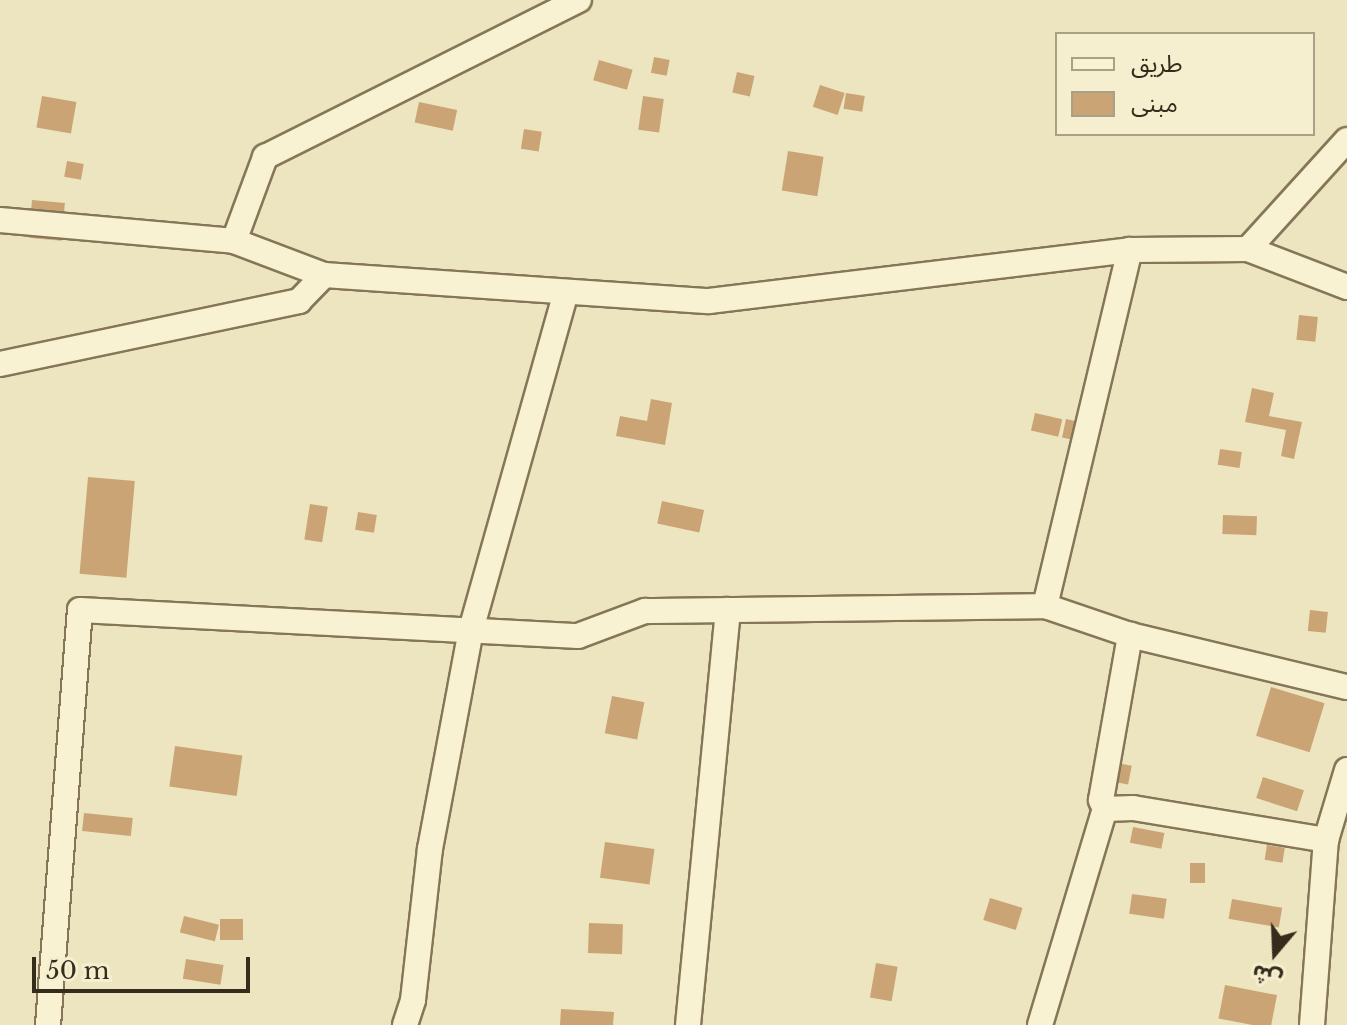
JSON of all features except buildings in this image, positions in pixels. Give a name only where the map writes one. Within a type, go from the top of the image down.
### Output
[{"type":"street","points":[[234,241],[265,157],[579,0]]},
{"type":"street","points":[[1248,249],[1347,140]]},
{"type":"street","points":[[0,220],[234,241],[324,275],[709,301],[1130,250],[1248,249],[1347,287]]},
{"type":"street","points":[[1045,606],[1130,250]]},
{"type":"street","points":[[0,364],[299,301],[324,275]]},
{"type":"street","points":[[405,1025],[413,1000],[430,849],[471,630],[566,292]]},
{"type":"street","points":[[48,1025],[80,610],[578,636],[645,611],[1045,606],[1130,635],[1347,687]]},
{"type":"street","points":[[688,1025],[728,610]]},
{"type":"street","points":[[1040,1025],[1105,809],[1101,800],[1130,635]]},
{"type":"street","points":[[1312,1025],[1326,840],[1347,770]]},
{"type":"street","points":[[1105,809],[1133,808],[1326,840]]}]
